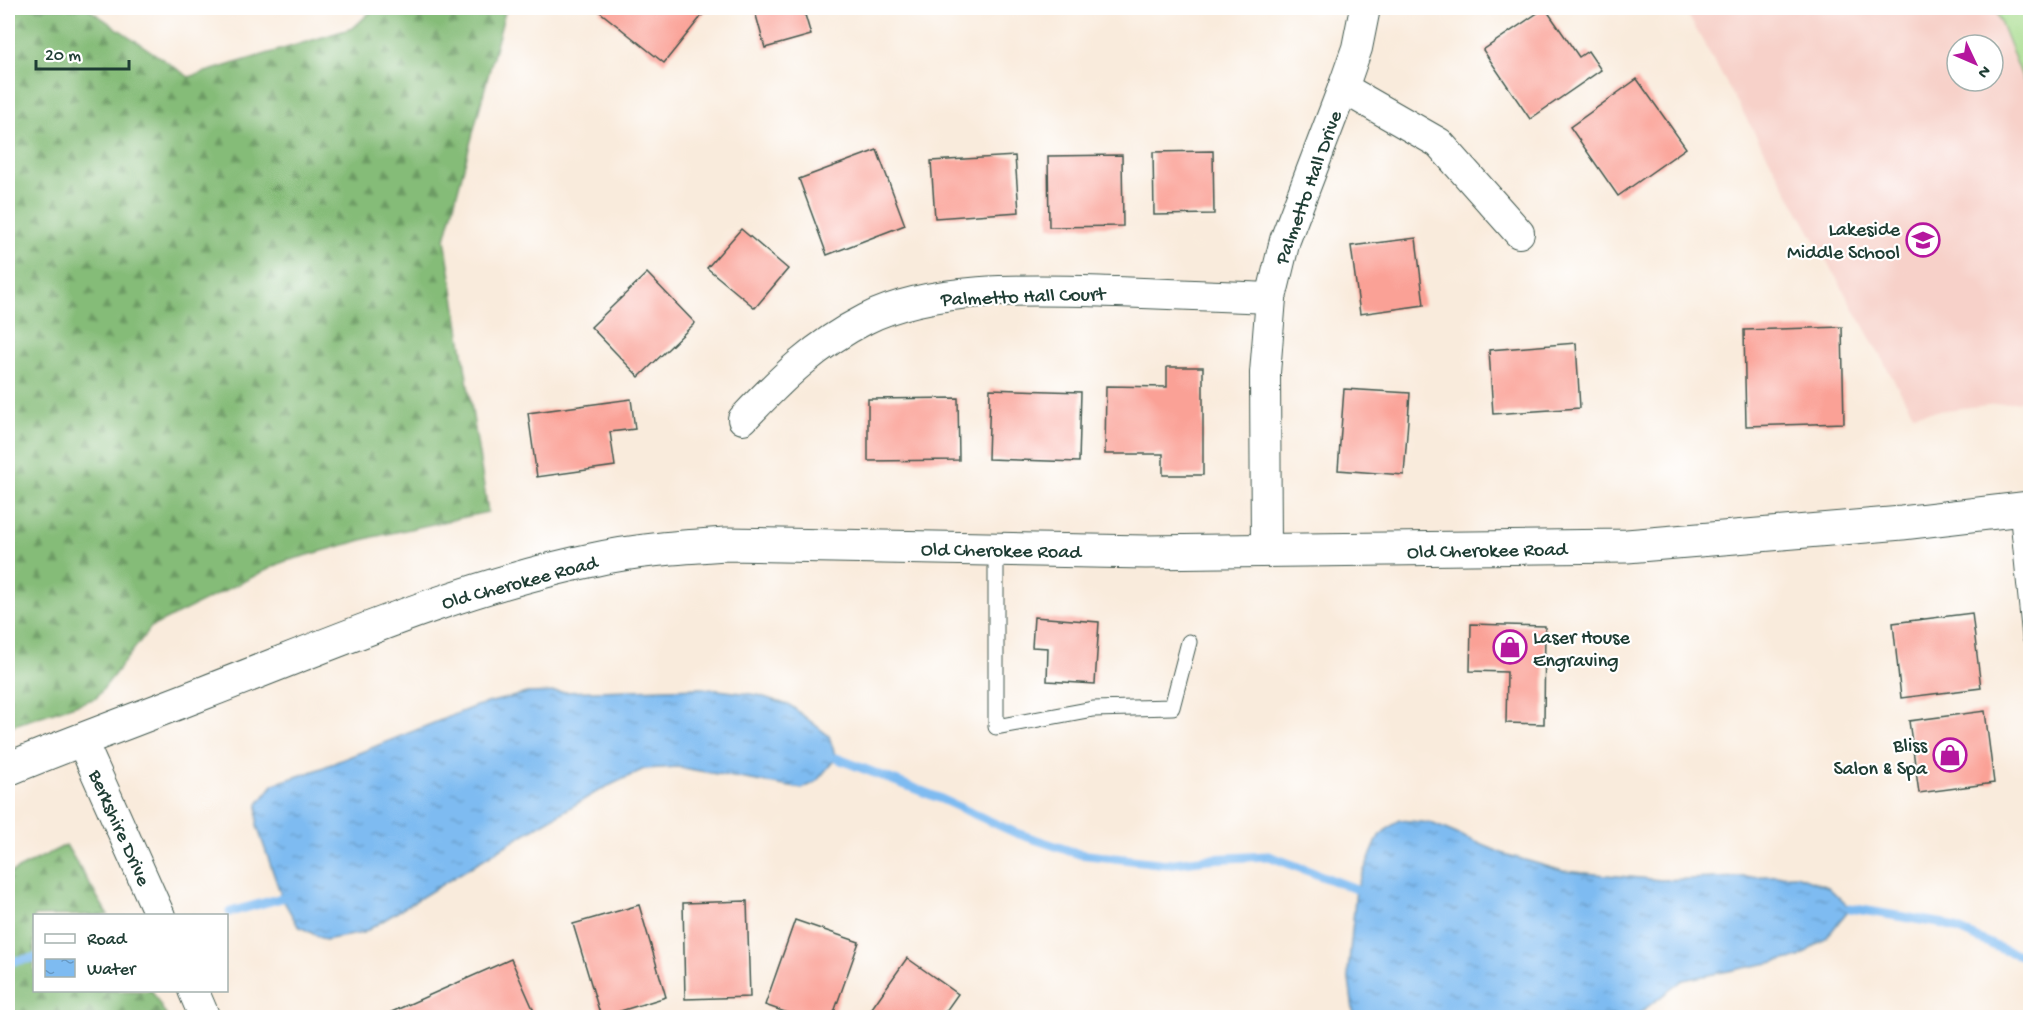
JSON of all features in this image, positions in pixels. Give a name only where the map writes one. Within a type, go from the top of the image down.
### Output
[{"type":"street","name":"Palmetto Hall Drive","points":[[1266,550],[1265,373],[1271,297],[1285,240],[1357,48],[1365,8]]},
{"type":"street","points":[[1343,88],[1439,143],[1519,233]]},
{"type":"street","name":"Palmetto Hall Court","points":[[743,419],[784,375],[820,346],[867,318],[920,300],[977,292],[1068,291],[1271,297]]},
{"type":"street","name":"Old Cherokee Road","points":[[8,769],[356,632],[441,602],[529,575],[594,559],[680,547],[727,544],[1146,552],[1627,546],[1878,525],[2024,509]]},
{"type":"street","name":"Berkshire Drive","points":[[81,739],[160,914]]},
{"type":"street","points":[[194,992],[205,1017]]},
{"type":"lane","points":[[2024,509],[2031,638]]},
{"type":"lane","points":[[996,549],[996,727],[1093,709],[1172,707],[1190,642]]},
{"type":"shaded area","name":"Lakeside Middle School","points":[[1684,8],[2030,8],[2030,400],[1913,414]]},
{"type":"green space","points":[[8,8],[87,8],[189,77],[353,28],[375,8],[506,8],[445,239],[488,512],[373,537],[283,562],[151,627],[96,698],[8,727]]},
{"type":"green space","points":[[1995,8],[2030,8],[2030,97],[2005,33]]},
{"type":"green space","points":[[66,845],[107,914],[33,914],[33,992],[153,992],[167,1017],[8,1017],[8,874]]},
{"type":"water","points":[[702,688],[758,695],[791,706],[829,736],[836,758],[816,782],[802,789],[677,767],[644,769],[600,790],[363,933],[325,940],[298,926],[282,898],[257,826],[258,804],[274,784],[314,771],[476,706],[527,693]]},
{"type":"water","points":[[1399,820],[1431,823],[1504,854],[1563,871],[1661,880],[1796,875],[1828,887],[1850,908],[1827,937],[1799,957],[1683,980],[1634,1017],[1354,1017],[1348,972],[1356,889],[1379,836]]},
{"type":"building","points":[[604,8],[708,8],[664,63],[600,12]]},
{"type":"building","points":[[754,8],[803,8],[811,35],[765,48]]},
{"type":"building","points":[[1545,8],[1579,57],[1588,51],[1601,70],[1530,119],[1483,50]]},
{"type":"building","points":[[1637,79],[1686,148],[1618,196],[1570,127]]},
{"type":"building","points":[[877,150],[905,225],[827,255],[799,179]]},
{"type":"building","points":[[1213,151],[1214,214],[1154,215],[1153,152]]},
{"type":"building","points":[[1122,155],[1123,226],[1049,227],[1048,156]]},
{"type":"building","points":[[1015,156],[1019,212],[935,218],[931,161]]},
{"type":"building","points":[[741,229],[788,269],[755,308],[707,268]]},
{"type":"building","points":[[1416,238],[1424,305],[1360,314],[1351,246]]},
{"type":"building","points":[[647,273],[695,323],[639,377],[591,327]]},
{"type":"building","points":[[1842,327],[1844,423],[1746,426],[1744,330]]},
{"type":"building","points":[[1576,343],[1580,408],[1493,414],[1489,350]]},
{"type":"building","points":[[1167,367],[1203,367],[1203,475],[1163,475],[1163,454],[1105,454],[1106,386],[1167,387]]},
{"type":"building","points":[[990,389],[1081,392],[1079,462],[988,459]]},
{"type":"building","points":[[1344,389],[1410,393],[1404,475],[1338,470]]},
{"type":"building","points":[[958,398],[959,460],[868,461],[868,399]]},
{"type":"building","points":[[631,399],[635,429],[610,432],[615,466],[537,477],[528,413]]},
{"type":"building","points":[[1972,613],[1981,688],[1901,698],[1893,623]]},
{"type":"building","points":[[1034,617],[1099,622],[1095,684],[1047,681],[1048,648],[1032,647]]},
{"type":"building","points":[[1471,624],[1545,626],[1544,724],[1506,723],[1507,672],[1470,671]]},
{"type":"building","points":[[1985,711],[1994,783],[1919,793],[1909,721]]},
{"type":"building","points":[[747,901],[750,997],[685,999],[683,903]]},
{"type":"building","points":[[639,905],[666,997],[601,1017],[573,924]]},
{"type":"building","points":[[795,920],[859,942],[832,1018],[802,1018],[765,1005]]},
{"type":"building","points":[[907,958],[958,994],[941,1018],[865,1018]]},
{"type":"building","points":[[511,959],[537,1018],[378,1018]]},
{"type":"waterway","points":[[836,758],[939,798],[1016,833],[1079,854],[1167,864],[1207,859],[1269,856],[1356,889]]},
{"type":"waterway","points":[[230,912],[282,898]]},
{"type":"waterway","points":[[1850,908],[1945,924],[2004,950],[2030,958]]},
{"type":"waterway","points":[[8,962],[33,958]]},
{"type":"place","name":"Lakeside Middle School","points":[[1923,240]]},
{"type":"place","name":"Laser House Engraving","points":[[1510,647]]},
{"type":"place","name":"Bliss Salon & Spa","points":[[1950,755]]}]
